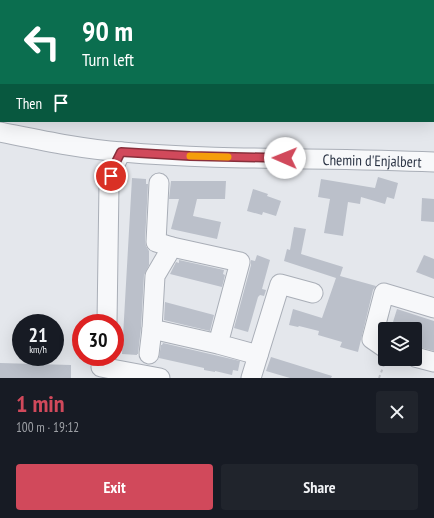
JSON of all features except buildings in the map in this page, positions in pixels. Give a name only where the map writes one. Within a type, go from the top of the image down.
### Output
[{"type":"street","name":"Chemin d'Enjalbert","points":[[0,132],[61,144],[121,152],[190,156],[434,162]]},
{"type":"street","points":[[107,314],[109,184],[113,168],[121,152]]},
{"type":"street","points":[[159,182],[156,242],[240,262],[218,344]]},
{"type":"street","points":[[149,354],[155,276],[172,247]]},
{"type":"street","points":[[251,378],[280,284],[313,293]]},
{"type":"street","points":[[378,343],[372,339],[384,293],[434,308]]},
{"type":"street","points":[[152,329],[258,355]]},
{"type":"street","points":[[422,359],[434,362]]},
{"type":"street","points":[[99,367],[160,378]]},
{"type":"path","points":[[379,378],[383,366]]},
{"type":"slow traffic","points":[[190,156],[228,157]]},
{"type":"route","points":[[111,176],[113,168],[121,152],[190,156],[285,158]]}]
